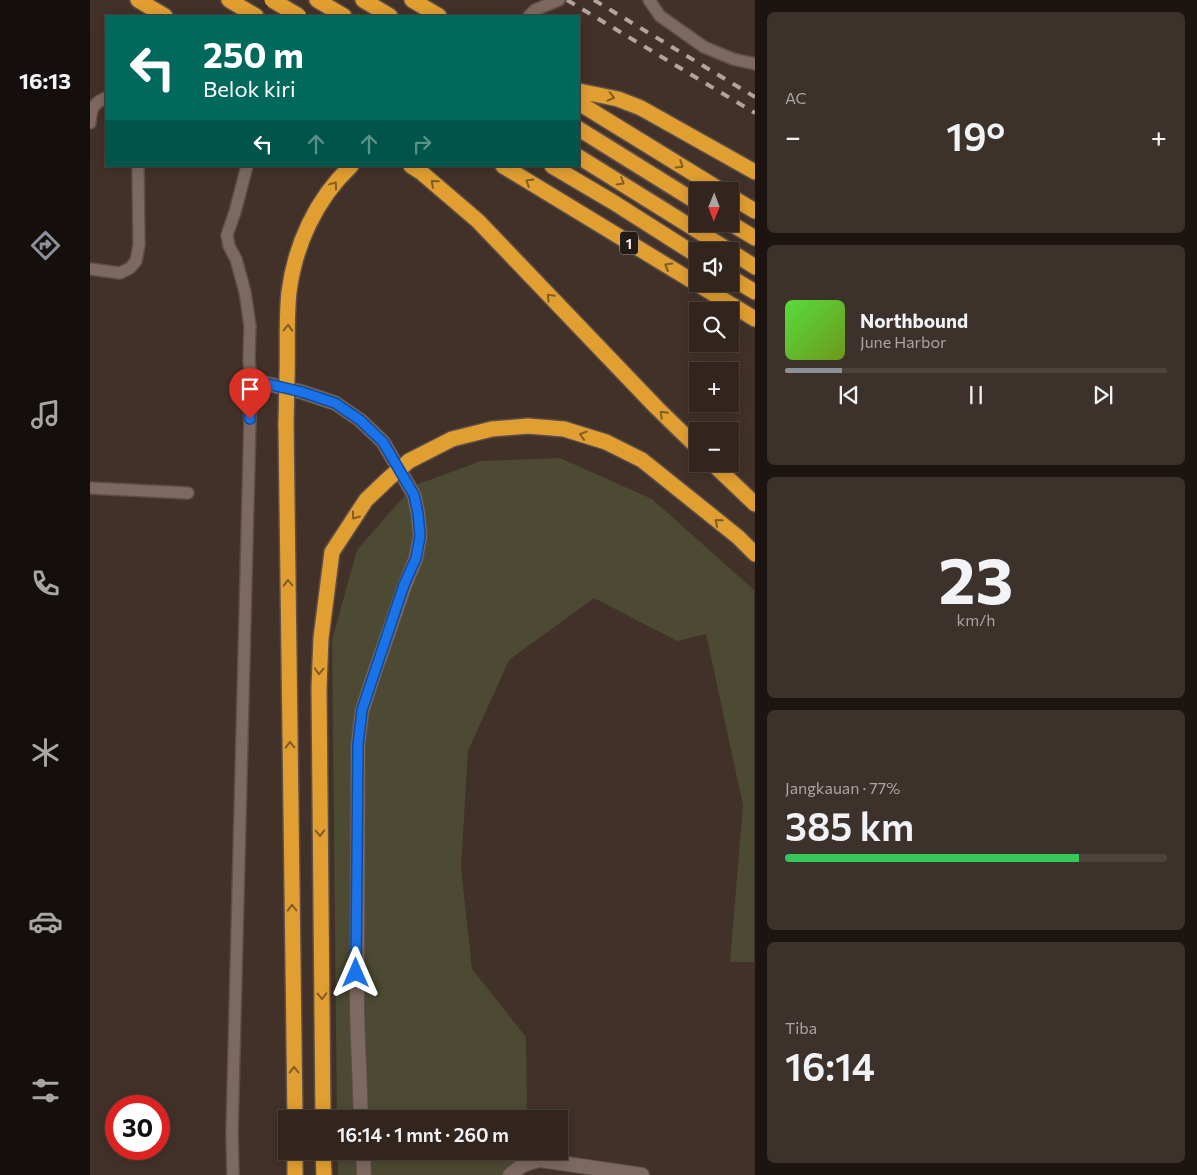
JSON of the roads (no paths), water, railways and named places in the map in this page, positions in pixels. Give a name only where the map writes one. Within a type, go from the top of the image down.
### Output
[{"type":"highway","points":[[138,0],[163,15]]},
{"type":"highway","points":[[229,0],[254,15]]},
{"type":"highway","points":[[272,0],[297,15]]},
{"type":"highway","points":[[317,0],[342,15]]},
{"type":"highway","points":[[363,0],[388,15]]},
{"type":"highway","points":[[412,0],[437,15]]},
{"type":"highway","points":[[580,91],[618,98],[641,108],[754,172]]},
{"type":"highway","points":[[580,104],[707,182]]},
{"type":"highway","points":[[580,130],[689,197]]},
{"type":"highway","points":[[580,158],[716,242]]},
{"type":"highway","points":[[295,1110],[286,424],[289,292],[300,242],[318,206],[342,174],[350,167]]},
{"type":"highway","points":[[413,167],[478,221],[656,408],[689,439]]},
{"type":"highway","name":"1","points":[[505,167],[754,319]]},
{"type":"highway","name":"1","points":[[554,167],[689,250]]},
{"type":"highway","points":[[739,202],[754,211]]},
{"type":"highway","points":[[739,229],[754,238]]},
{"type":"highway","points":[[739,257],[754,267]]},
{"type":"highway","points":[[739,283],[754,292]]},
{"type":"highway","points":[[323,1110],[319,688],[321,638],[332,552],[366,500],[409,461],[452,438],[492,429],[528,426],[564,429],[606,442],[642,460],[738,538],[754,554]]},
{"type":"highway","points":[[721,472],[754,504]]},
{"type":"highway","points":[[295,1160],[296,1175]]},
{"type":"highway","points":[[323,1160],[324,1175]]},
{"type":"street","points":[[251,380],[302,392],[335,403],[360,420],[383,442],[414,495],[418,513],[420,536],[416,558],[404,585],[362,710],[358,745],[357,1012],[361,1110]]},
{"type":"street","points":[[363,1160],[364,1175]]},
{"type":"street","points":[[510,1175],[528,1162],[540,1160],[642,1175]]},
{"type":"lane","points":[[284,15],[288,0]]},
{"type":"lane","points":[[530,15],[535,10],[559,0]]},
{"type":"lane","points":[[650,0],[660,16],[704,47],[733,60],[754,64]]},
{"type":"lane","points":[[90,123],[90,111],[99,101],[105,98]]},
{"type":"lane","points":[[90,269],[120,273],[130,268],[136,261],[139,245],[138,167]]},
{"type":"lane","points":[[234,1175],[232,1132],[251,380],[249,360],[250,326],[245,292],[227,235],[247,167]]},
{"type":"lane","points":[[90,488],[188,493]]},
{"type":"railway","points":[[567,0],[755,113]]},
{"type":"railway","points":[[594,0],[755,97]]}]
